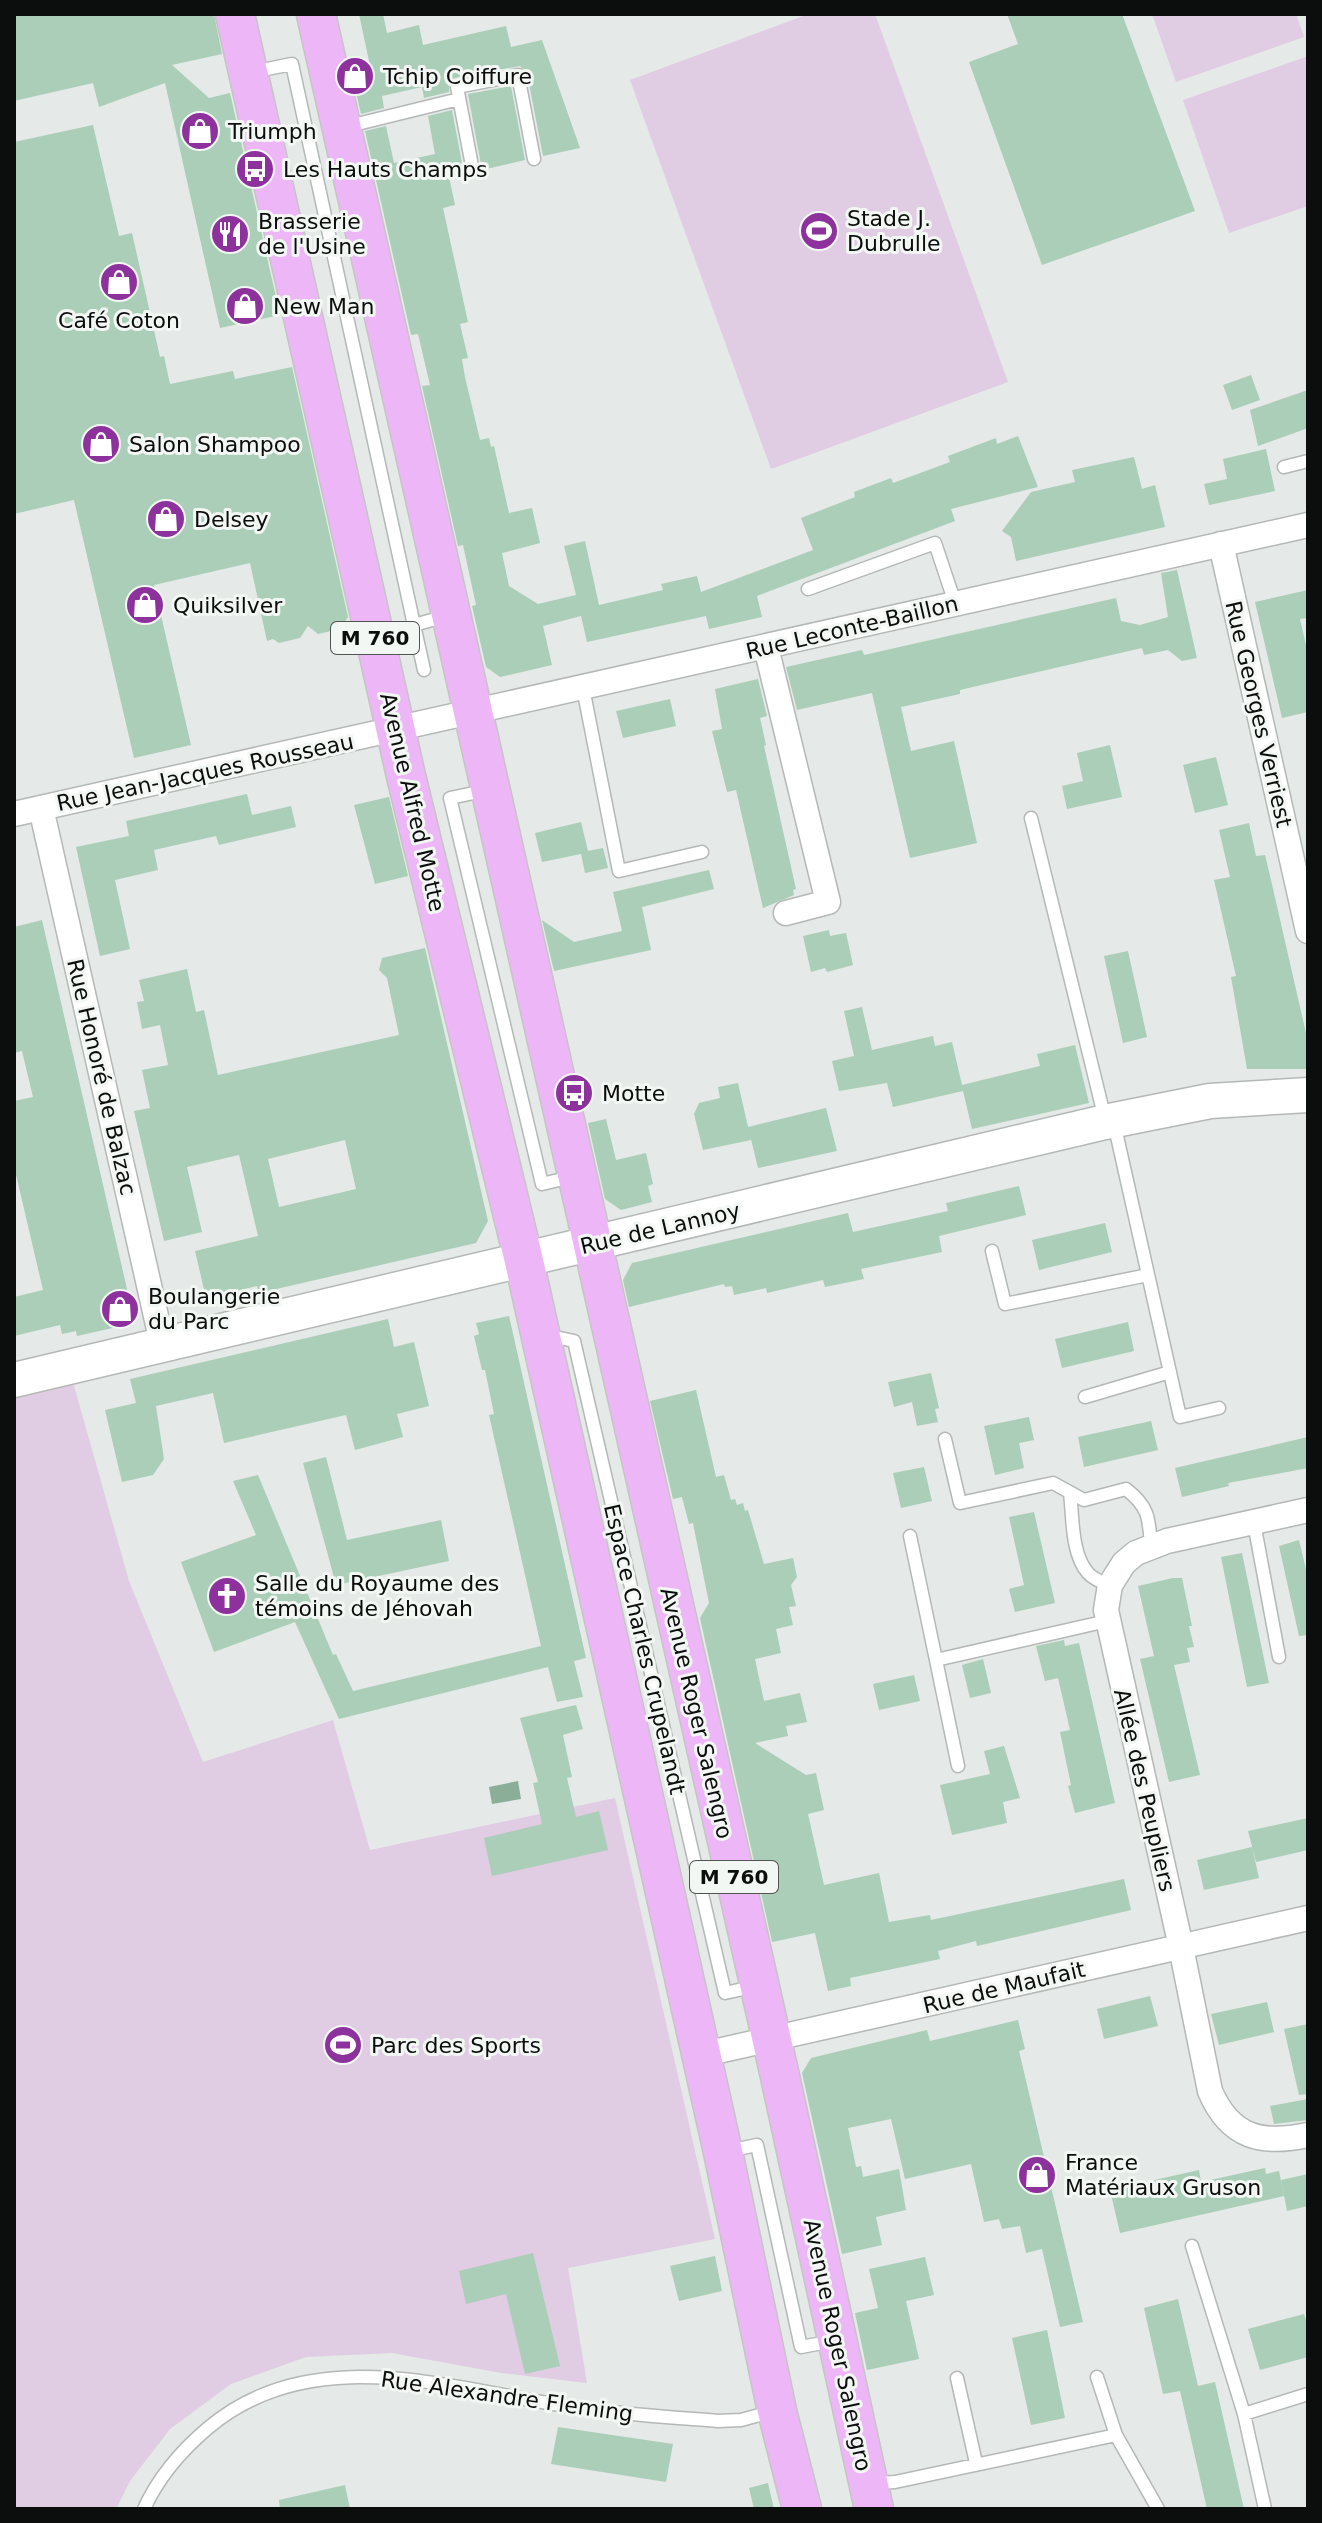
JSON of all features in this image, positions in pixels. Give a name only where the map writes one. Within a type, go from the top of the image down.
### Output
[{"type":"main road","name":"Avenue Alfred Motte","points":[[235,14],[395,729],[524,1261]]},
{"type":"main road","name":"M 760","points":[[316,14],[593,1244]]},
{"type":"main road","name":"Rue de Lannoy","points":[[14,1380],[1110,1121],[1210,1101],[1308,1095]]},
{"type":"main road","name":"Avenue Roger Salengro","points":[[593,1244],[682,1727],[741,1989],[771,2040],[871,2496]]},
{"type":"main road","name":"M 760","points":[[524,1261],[700,2055],[740,2149],[777,2411],[802,2509]]},
{"type":"street","name":"Rue Leconte-Baillon","points":[[395,729],[1308,525]]},
{"type":"street","name":"Rue Georges Verriest","points":[[1221,544],[1296,824],[1308,931]]},
{"type":"street","points":[[766,647],[828,902],[786,913]]},
{"type":"street","name":"Rue Jean-Jacques Rousseau","points":[[14,814],[395,729]]},
{"type":"street","name":"Rue Honoré de Balzac","points":[[41,808],[163,1347]]},
{"type":"street","points":[[1110,1585],[1124,1563],[1151,1546],[1308,1510]]},
{"type":"street","name":"Allée des Peupliers","points":[[1110,1585],[1107,1621],[1181,1947],[1210,2091],[1230,2123],[1252,2136],[1278,2140],[1308,2135]]},
{"type":"street","name":"Rue de Maufait","points":[[700,2055],[1308,1918]]},
{"type":"lane","points":[[249,73],[292,64],[424,670]]},
{"type":"lane","points":[[473,171],[457,87],[518,75],[534,159]]},
{"type":"lane","points":[[341,128],[459,99]]},
{"type":"lane","points":[[1284,467],[1308,461]]},
{"type":"lane","points":[[808,589],[935,543],[955,603]]},
{"type":"lane","points":[[414,625],[451,614]]},
{"type":"lane","points":[[583,688],[619,871],[702,852]]},
{"type":"lane","points":[[1031,818],[1110,1121],[1180,1417],[1219,1408]]},
{"type":"lane","points":[[992,1251],[1005,1304],[1148,1275]]},
{"type":"lane","name":"Espace Charles Crupelandt","points":[[539,1333],[574,1341],[682,1727]]},
{"type":"lane","points":[[1085,1397],[1170,1372]]},
{"type":"lane","points":[[945,1439],[960,1503],[1053,1483],[1084,1500],[1126,1489],[1142,1501],[1149,1518],[1151,1546]]},
{"type":"lane","points":[[1070,1493],[1076,1546],[1085,1570],[1091,1577],[1110,1585]]},
{"type":"lane","points":[[1254,1523],[1279,1657]]},
{"type":"lane","points":[[910,1536],[958,1766]]},
{"type":"lane","points":[[936,1660],[1107,1621]]},
{"type":"lane","points":[[740,2149],[801,2347],[836,2340]]},
{"type":"lane","points":[[1192,2246],[1244,2414],[1265,2509]]},
{"type":"lane","name":"Rue Alexandre Fleming","points":[[144,2509],[174,2462],[215,2422],[264,2393],[309,2381],[359,2377],[408,2378],[568,2406],[718,2421],[741,2420],[777,2411]]},
{"type":"lane","points":[[1097,2377],[1116,2435],[1158,2509]]},
{"type":"lane","points":[[957,2378],[976,2463]]},
{"type":"lane","points":[[1244,2414],[1308,2394]]},
{"type":"lane","points":[[871,2496],[895,2482],[1116,2435]]},
{"type":"shaded area","name":"Stade J. Dubrulle","points":[[809,14],[875,14],[1008,382],[771,469],[630,80]]},
{"type":"shaded area","points":[[1152,14],[1296,14],[1304,37],[1176,82]]},
{"type":"shaded area","points":[[1308,56],[1308,206],[1229,233],[1183,100]]},
{"type":"shaded area","name":"Parc des Sports","points":[[73,1382],[129,1581],[203,1762],[333,1720],[370,1850],[615,1798],[715,2239],[568,2268],[587,2383],[501,2373],[392,2353],[306,2357],[231,2384],[170,2429],[130,2481],[116,2509],[14,2509],[14,1397]]},
{"type":"shaded area","points":[[518,1781],[521,1799],[492,1804],[489,1787]]},
{"type":"building","points":[[214,14],[222,54],[172,65],[209,98],[230,93],[280,315],[220,328],[165,83],[99,107],[93,83],[14,101],[14,16]]},
{"type":"building","points":[[359,14],[383,14],[387,33],[419,25],[423,45],[506,26],[511,47],[542,40],[580,148],[543,156],[527,73],[520,66],[455,78],[449,83],[449,92],[424,98],[422,87],[382,96],[384,108],[361,114],[350,66],[369,61]]},
{"type":"building","points":[[1007,14],[1122,14],[1195,211],[1042,265],[969,62],[1018,44]]},
{"type":"building","points":[[511,86],[525,160],[482,170],[468,94]]},
{"type":"building","points":[[452,110],[464,174],[449,177],[455,205],[443,208],[468,322],[460,324],[468,358],[462,359],[465,377],[480,440],[489,438],[491,447],[494,446],[509,513],[532,508],[540,543],[502,553],[509,586],[538,604],[576,595],[564,546],[585,541],[599,605],[663,590],[661,584],[697,576],[701,592],[813,550],[801,518],[855,497],[854,492],[891,478],[893,483],[950,462],[948,456],[996,438],[997,444],[1018,436],[1038,487],[951,509],[955,521],[757,596],[762,617],[709,629],[706,616],[587,642],[581,616],[543,626],[552,665],[500,677],[486,667],[472,606],[476,605],[463,545],[458,546],[422,386],[430,385],[418,334],[411,335],[365,131],[386,126],[394,163],[435,154],[428,116]]},
{"type":"building","points":[[93,125],[119,236],[132,233],[160,357],[164,356],[170,384],[233,371],[235,379],[292,367],[348,617],[340,629],[318,634],[308,626],[300,638],[279,643],[273,639],[267,641],[250,563],[154,585],[191,745],[134,758],[74,500],[14,514],[14,142]]},
{"type":"building","points":[[1251,375],[1260,400],[1232,410],[1223,385]]},
{"type":"building","points":[[1308,390],[1308,428],[1258,446],[1250,410]]},
{"type":"building","points":[[1266,449],[1275,491],[1209,505],[1204,484],[1227,479],[1223,459]]},
{"type":"building","points":[[1134,457],[1142,489],[1155,485],[1165,527],[1016,561],[1011,537],[1002,531],[1031,492],[1075,482],[1072,470]]},
{"type":"building","points":[[1177,570],[1197,658],[1182,661],[1168,650],[1144,655],[1142,648],[960,690],[960,694],[901,707],[911,751],[954,741],[977,843],[910,858],[872,693],[797,710],[786,667],[862,650],[864,655],[1116,598],[1121,621],[1140,625],[1168,617],[1161,573]]},
{"type":"building","points":[[1308,590],[1308,618],[1300,619],[1308,654],[1308,712],[1282,718],[1255,602]]},
{"type":"building","points":[[758,679],[767,716],[760,718],[764,746],[796,889],[793,890],[794,895],[763,908],[736,790],[727,792],[712,731],[722,729],[715,689]]},
{"type":"building","points":[[670,699],[676,726],[623,738],[616,711]]},
{"type":"building","points":[[1110,745],[1122,797],[1067,809],[1062,786],[1083,781],[1077,753]]},
{"type":"building","points":[[1216,757],[1228,805],[1195,813],[1183,765]]},
{"type":"building","points":[[247,794],[252,815],[291,806],[296,827],[219,845],[216,836],[154,850],[158,870],[115,880],[130,949],[100,956],[76,847],[129,836],[126,821]]},
{"type":"building","points":[[389,797],[408,876],[375,884],[354,805]]},
{"type":"building","points":[[581,822],[588,851],[603,848],[608,868],[585,873],[581,854],[542,862],[535,833]]},
{"type":"building","points":[[1249,823],[1256,856],[1265,855],[1271,880],[1308,1042],[1308,1069],[1247,1069],[1231,977],[1236,976],[1214,880],[1230,877],[1219,830]]},
{"type":"building","points":[[709,870],[714,889],[642,907],[651,950],[554,971],[542,920],[574,942],[622,931],[613,892]]},
{"type":"building","points":[[42,920],[133,1315],[126,1325],[77,1336],[76,1331],[62,1334],[60,1325],[14,1336],[14,1297],[43,1290],[14,1166],[14,1101],[33,1097],[22,1051],[14,1053],[14,927]]},
{"type":"building","points":[[829,930],[830,936],[846,933],[853,965],[827,972],[825,968],[811,972],[803,936]]},
{"type":"building","points":[[425,948],[488,1221],[476,1243],[259,1293],[257,1286],[206,1298],[195,1251],[258,1236],[239,1155],[187,1167],[202,1232],[164,1241],[134,1111],[150,1108],[142,1070],[168,1065],[160,1025],[142,1029],[137,1002],[144,1001],[139,980],[187,969],[196,1012],[204,1010],[218,1075],[399,1035],[387,978],[379,970],[382,958]],"holes":[[[345,1140],[356,1189],[279,1207],[268,1159]]]},
{"type":"building","points":[[1128,951],[1147,1037],[1123,1043],[1104,956]]},
{"type":"building","points":[[862,1007],[872,1050],[933,1036],[935,1046],[952,1042],[962,1085],[1040,1066],[1037,1054],[1075,1045],[1089,1103],[972,1129],[963,1091],[893,1107],[887,1083],[839,1091],[832,1061],[854,1056],[844,1011]]},
{"type":"building","points":[[738,1083],[748,1127],[826,1108],[837,1151],[758,1168],[750,1135],[751,1140],[703,1150],[694,1114],[699,1103],[720,1098],[718,1087]]},
{"type":"building","points":[[606,1119],[616,1160],[646,1153],[653,1184],[648,1186],[652,1202],[621,1210],[605,1199],[588,1123]]},
{"type":"building","points":[[1019,1186],[1026,1215],[939,1236],[942,1252],[861,1269],[864,1279],[825,1287],[823,1280],[767,1293],[766,1288],[734,1295],[732,1286],[725,1287],[724,1284],[629,1307],[623,1280],[632,1263],[848,1213],[853,1232],[948,1211],[946,1203]]},
{"type":"building","points":[[1105,1223],[1112,1252],[1039,1270],[1032,1240]]},
{"type":"building","points":[[509,1316],[586,1658],[574,1661],[583,1697],[557,1702],[548,1667],[339,1719],[295,1622],[214,1652],[181,1562],[256,1535],[233,1481],[258,1475],[333,1655],[336,1654],[353,1691],[541,1646],[489,1415],[494,1414],[485,1370],[482,1370],[474,1336],[479,1334],[476,1323]]},
{"type":"building","points":[[388,1319],[394,1347],[414,1342],[429,1406],[397,1414],[403,1437],[355,1450],[346,1415],[224,1443],[213,1393],[156,1406],[164,1459],[153,1475],[122,1482],[105,1410],[136,1403],[130,1379]]},
{"type":"building","points":[[1128,1322],[1134,1351],[1062,1368],[1055,1339]]},
{"type":"building","points":[[931,1373],[939,1408],[935,1409],[938,1422],[917,1426],[912,1402],[894,1407],[888,1382]]},
{"type":"building","points":[[696,1390],[716,1477],[724,1475],[731,1500],[735,1499],[737,1505],[743,1503],[745,1511],[748,1510],[764,1564],[793,1558],[797,1577],[791,1585],[796,1606],[789,1607],[793,1625],[776,1629],[781,1653],[755,1659],[764,1701],[800,1693],[807,1722],[786,1726],[788,1736],[755,1743],[806,1775],[816,1773],[824,1810],[808,1814],[824,1885],[879,1873],[889,1922],[930,1915],[931,1920],[1124,1879],[1131,1910],[977,1946],[976,1941],[938,1951],[940,1959],[850,1978],[851,1986],[828,1991],[815,1933],[772,1942],[700,1618],[709,1603],[693,1523],[689,1524],[682,1497],[673,1499],[650,1401]]},
{"type":"building","points":[[1029,1417],[1034,1440],[1019,1443],[1024,1468],[995,1475],[984,1426]]},
{"type":"building","points":[[1151,1421],[1158,1450],[1084,1467],[1078,1437]]},
{"type":"building","points":[[1308,1437],[1308,1468],[1228,1483],[1229,1486],[1182,1497],[1175,1468]]},
{"type":"building","points":[[326,1457],[347,1540],[441,1520],[449,1561],[336,1585],[303,1463]]},
{"type":"building","points":[[924,1467],[932,1501],[901,1508],[893,1473]]},
{"type":"building","points":[[1034,1512],[1055,1603],[1015,1612],[1009,1589],[1024,1585],[1009,1517]]},
{"type":"building","points":[[1299,1540],[1308,1578],[1308,1635],[1299,1636],[1279,1546]]},
{"type":"building","points":[[1242,1553],[1269,1683],[1247,1687],[1221,1557]]},
{"type":"building","points":[[1182,1578],[1192,1626],[1189,1626],[1194,1647],[1187,1648],[1190,1662],[1174,1665],[1200,1775],[1169,1782],[1140,1659],[1154,1656],[1138,1586]]},
{"type":"building","points":[[1064,1640],[1065,1646],[1079,1643],[1115,1803],[1075,1813],[1060,1732],[1070,1730],[1058,1678],[1045,1681],[1036,1646]]},
{"type":"building","points":[[983,1659],[991,1693],[970,1698],[962,1665]]},
{"type":"building","points":[[914,1675],[920,1701],[879,1710],[873,1684]]},
{"type":"building","points":[[576,1705],[583,1729],[563,1735],[572,1777],[567,1778],[576,1817],[599,1811],[608,1850],[492,1876],[484,1838],[542,1824],[533,1783],[538,1782],[520,1718]]},
{"type":"building","points":[[1004,1746],[1020,1798],[1003,1802],[1007,1823],[952,1835],[940,1785],[990,1774],[984,1751]]},
{"type":"building","points":[[1308,1818],[1308,1850],[1256,1862],[1248,1831]]},
{"type":"building","points":[[1252,1847],[1259,1878],[1204,1890],[1197,1860]]},
{"type":"building","points":[[1150,1996],[1158,2026],[1104,2039],[1097,2009]]},
{"type":"building","points":[[1267,2002],[1274,2032],[1219,2045],[1211,2014]]},
{"type":"building","name":"France Matériaux Gruson","points":[[1018,2020],[1025,2049],[1019,2051],[1083,2322],[1060,2327],[1042,2249],[1026,2253],[1020,2226],[1002,2229],[999,2219],[984,2222],[971,2164],[905,2179],[891,2119],[848,2128],[856,2167],[861,2166],[863,2177],[899,2169],[906,2210],[876,2217],[882,2245],[842,2254],[802,2073],[811,2058],[927,2030],[930,2041]]},
{"type":"building","points":[[1308,2024],[1308,2094],[1299,2095],[1284,2029]]},
{"type":"building","points":[[1308,2099],[1308,2120],[1274,2124],[1270,2106]]},
{"type":"building","points":[[1265,2168],[1266,2174],[1279,2171],[1284,2196],[1120,2233],[1110,2190],[1199,2170],[1201,2182]]},
{"type":"building","points":[[1308,2174],[1308,2206],[1287,2211],[1281,2180]]},
{"type":"building","points":[[533,2253],[560,2366],[525,2374],[506,2294],[466,2304],[459,2271]]},
{"type":"building","points":[[715,2256],[722,2291],[679,2301],[670,2266]]},
{"type":"building","points":[[925,2257],[934,2295],[906,2301],[919,2359],[867,2370],[855,2313],[878,2308],[869,2269]]},
{"type":"building","points":[[1178,2299],[1198,2386],[1215,2382],[1244,2509],[1207,2509],[1180,2391],[1163,2394],[1144,2308]]},
{"type":"building","points":[[1304,2314],[1308,2326],[1308,2357],[1260,2370],[1248,2329]]},
{"type":"building","points":[[1047,2330],[1065,2418],[1031,2425],[1012,2338]]},
{"type":"building","points":[[558,2427],[673,2444],[666,2482],[551,2464]]},
{"type":"building","points":[[768,2483],[774,2509],[754,2509],[749,2488]]},
{"type":"building","points":[[345,2485],[350,2509],[280,2509],[279,2500]]},
{"type":"place","name":"Tchip Coiffure","points":[[355,76]]},
{"type":"place","name":"Triumph","points":[[200,131]]},
{"type":"place","name":"Les Hauts Champs","points":[[255,169]]},
{"type":"place","name":"Stade J. Dubrulle","points":[[819,231]]},
{"type":"place","name":"Brasserie de l'Usine","points":[[230,234]]},
{"type":"place","name":"Café Coton","points":[[119,282]]},
{"type":"place","name":"New Man","points":[[245,306]]},
{"type":"place","name":"Salon Shampoo","points":[[101,444]]},
{"type":"place","name":"Delsey","points":[[166,519]]},
{"type":"place","name":"Quiksilver","points":[[145,605]]},
{"type":"place","name":"Motte","points":[[574,1093]]},
{"type":"place","name":"Boulangerie du Parc","points":[[120,1309]]},
{"type":"place","name":"Salle du Royaume des témoins de Jéhovah","points":[[227,1596]]},
{"type":"place","name":"Parc des Sports","points":[[343,2045]]},
{"type":"place","name":"France Matériaux Gruson","points":[[1037,2175]]}]
